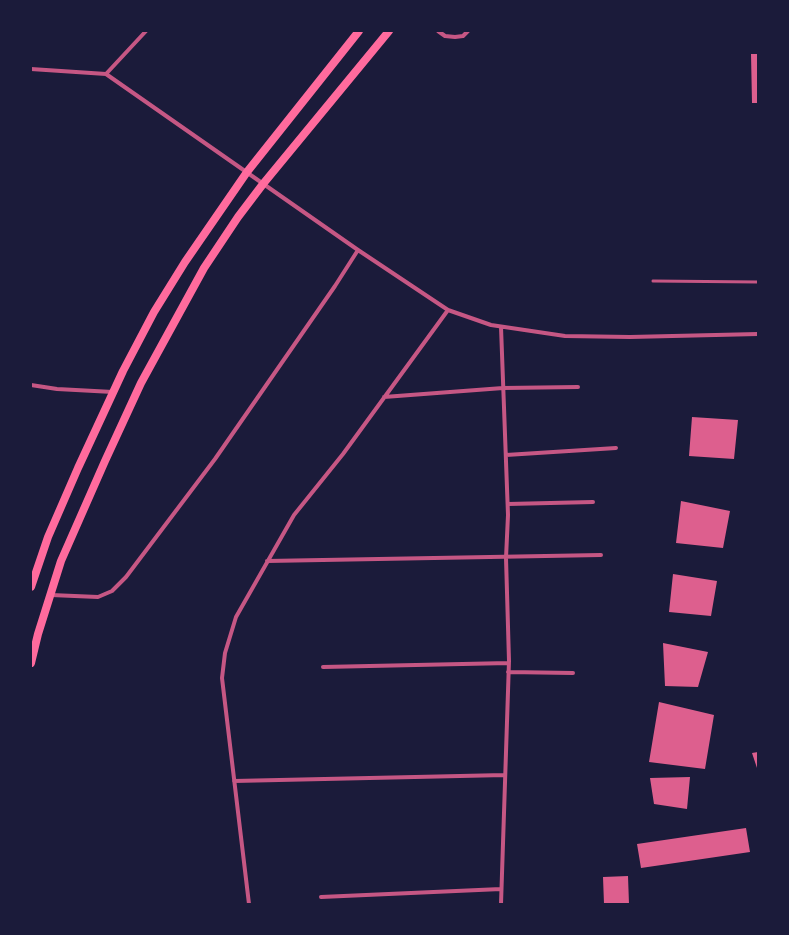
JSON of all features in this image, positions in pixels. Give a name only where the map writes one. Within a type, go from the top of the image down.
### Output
[{"type":"main road","points":[[31,587],[48,536],[113,392],[154,312],[190,255],[246,172],[359,31]]},
{"type":"main road","points":[[31,663],[38,634],[61,561],[141,383],[204,268],[238,217],[263,184],[389,31]]},
{"type":"street","points":[[106,74],[146,31]]},
{"type":"street","points":[[438,31],[445,36],[455,37],[463,36],[468,31]]},
{"type":"street","points":[[31,69],[106,74],[358,250],[448,310],[491,325],[573,336],[630,337],[758,334]]},
{"type":"street","points":[[50,595],[98,597],[112,591],[126,577],[215,459],[335,286],[358,250]]},
{"type":"street","points":[[249,904],[222,678],[225,653],[236,617],[294,514],[343,454],[448,310]]},
{"type":"street","points":[[501,327],[508,504],[506,558],[509,663],[501,904]]},
{"type":"street","points":[[31,385],[57,389],[113,392]]},
{"type":"street","points":[[384,397],[503,388],[578,388]]},
{"type":"street","points":[[506,455],[616,448]]},
{"type":"street","points":[[508,504],[593,502]]},
{"type":"street","points":[[268,561],[506,558],[601,555]]},
{"type":"street","points":[[323,666],[509,663]]},
{"type":"street","points":[[508,672],[573,673]]},
{"type":"street","points":[[234,781],[505,775]]},
{"type":"street","points":[[322,897],[501,889]]},
{"type":"lane","points":[[653,282],[758,282]]},
{"type":"building","points":[[751,54],[758,54],[758,103],[752,103]]},
{"type":"building","points":[[692,417],[738,420],[734,459],[689,456]]},
{"type":"building","points":[[681,501],[730,511],[723,548],[676,543]]},
{"type":"building","points":[[673,574],[717,581],[711,616],[669,612]]},
{"type":"building","points":[[663,643],[708,652],[698,687],[665,686]]},
{"type":"building","points":[[659,702],[714,715],[705,769],[649,762]]},
{"type":"building","points":[[758,752],[758,771],[752,753]]},
{"type":"building","points":[[690,777],[687,809],[654,804],[650,778]]},
{"type":"building","points":[[746,828],[750,852],[641,868],[637,844]]},
{"type":"building","points":[[628,876],[629,904],[604,904],[603,877]]}]
